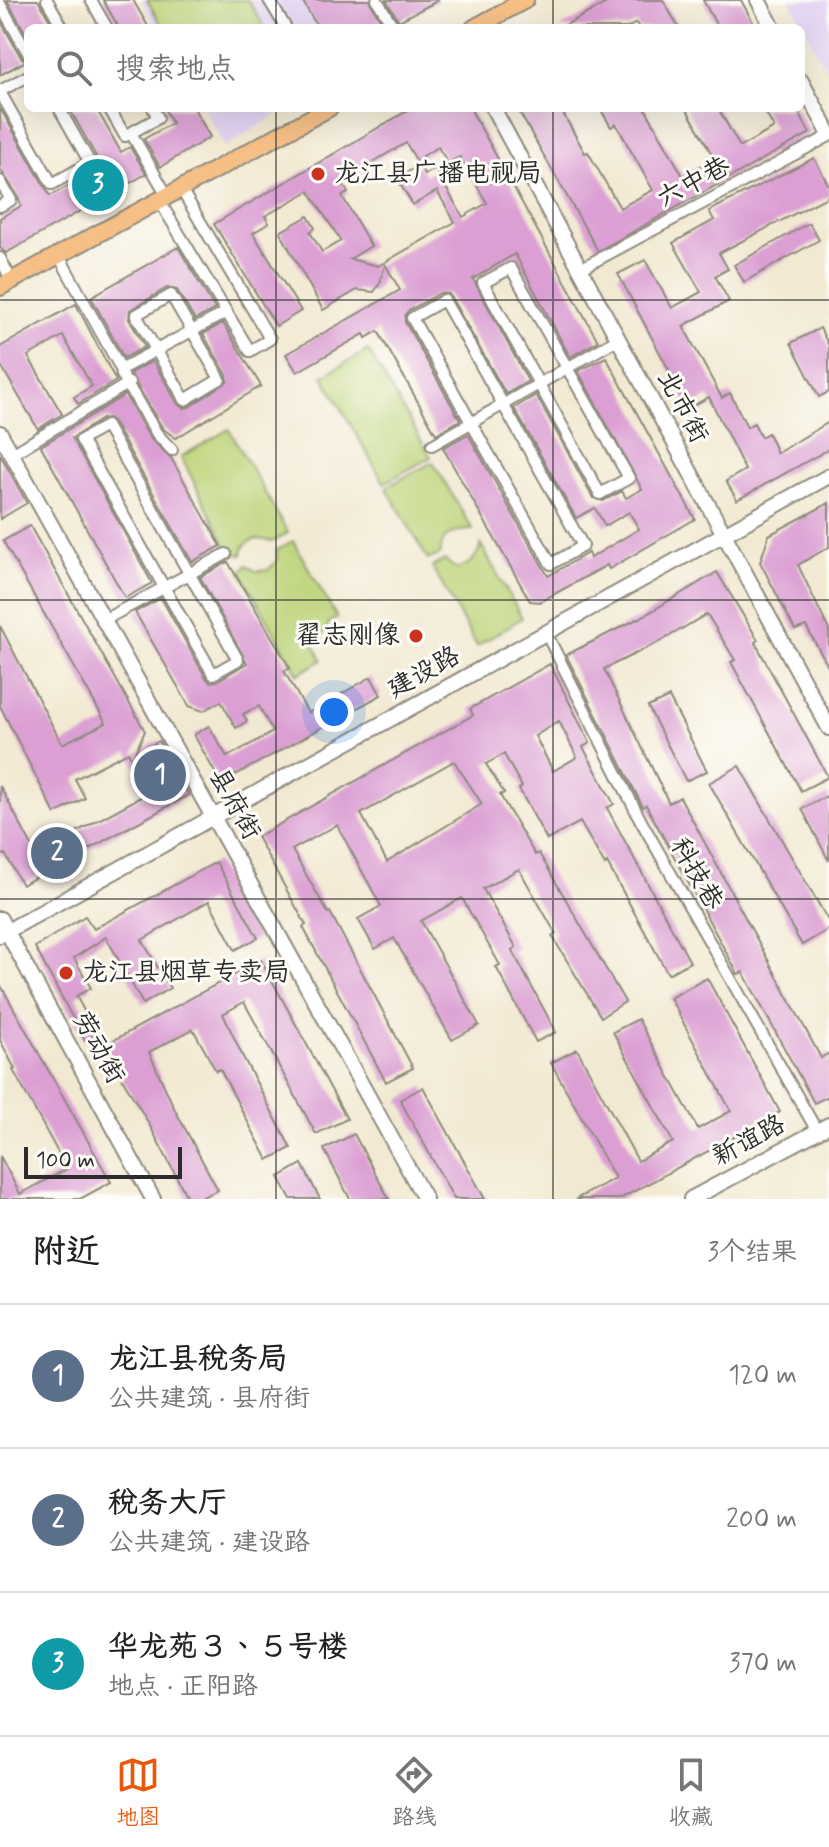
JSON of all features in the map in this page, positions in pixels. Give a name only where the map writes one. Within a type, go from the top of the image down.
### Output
[{"type":"main road","points":[[481,24],[525,0]]},
{"type":"main road","points":[[6,284],[322,112]]},
{"type":"street","points":[[47,0],[61,24]]},
{"type":"street","points":[[91,0],[105,24]]},
{"type":"street","points":[[269,0],[284,24]]},
{"type":"street","points":[[377,0],[392,24]]},
{"type":"street","points":[[758,0],[771,24]]},
{"type":"street","points":[[0,4],[24,46]]},
{"type":"street","points":[[24,78],[0,92],[52,184],[90,163],[61,112]]},
{"type":"street","points":[[805,89],[829,134]]},
{"type":"street","points":[[111,112],[125,136],[158,118],[155,112]]},
{"type":"street","name":"北市街","points":[[495,112],[829,728]]},
{"type":"street","points":[[131,133],[170,196],[270,339],[254,348],[227,312],[170,196]]},
{"type":"street","name":"六中巷","points":[[580,269],[829,134]]},
{"type":"street","points":[[0,181],[11,200],[0,206]]},
{"type":"street","points":[[59,256],[122,375],[157,434],[172,450]]},
{"type":"street","points":[[0,258],[6,284]]},
{"type":"street","points":[[511,268],[568,368],[629,478],[600,494],[483,283],[511,268]]},
{"type":"street","points":[[171,295],[192,331],[220,379],[185,400],[136,315],[171,295]]},
{"type":"street","points":[[444,300],[503,404],[583,546],[551,564],[412,318],[444,300]]},
{"type":"street","points":[[121,369],[227,312]]},
{"type":"street","points":[[432,445],[618,339]]},
{"type":"street","points":[[12,454],[129,383]]},
{"type":"street","points":[[106,426],[189,573],[238,660],[213,674],[81,440],[106,426]]},
{"type":"street","name":"县府街","points":[[0,433],[425,1199]]},
{"type":"street","name":"建设路","points":[[2,928],[213,817],[829,476]]},
{"type":"street","points":[[104,620],[226,554]]},
{"type":"street","name":"科技巷","points":[[546,633],[641,821],[823,1128]]},
{"type":"street","name":"劳动街","points":[[2,928],[153,1199]]},
{"type":"street","name":"新谊路","points":[[691,1199],[823,1128]]},
{"type":"shaded area","points":[[141,0],[374,0],[388,24],[155,24]]},
{"type":"shaded area","points":[[790,0],[829,0],[829,75],[805,24]]},
{"type":"shaded area","points":[[205,112],[281,112],[225,147]]},
{"type":"green space","points":[[147,0],[248,0],[263,24],[161,24]]},
{"type":"green space","points":[[368,350],[431,457],[384,483],[323,376]]},
{"type":"green space","points":[[229,429],[288,533],[272,542],[257,539],[249,542],[242,555],[231,554],[181,457]]},
{"type":"green space","points":[[433,462],[473,530],[450,534],[443,542],[441,554],[428,560],[386,487]]},
{"type":"green space","points":[[293,541],[337,618],[330,622],[321,637],[311,638],[322,660],[298,674],[241,572],[247,565],[255,571],[268,570],[277,561],[277,550]]},
{"type":"green space","points":[[481,545],[522,618],[477,646],[432,567],[445,560],[456,569],[465,566],[475,558]]},
{"type":"building","points":[[7,0],[38,0],[52,24],[24,24],[24,30]]},
{"type":"building","points":[[103,0],[133,0],[147,24],[117,24]]},
{"type":"building","points":[[302,0],[369,0],[383,24],[316,24]]},
{"type":"building","points":[[386,0],[439,0],[399,21]]},
{"type":"building","points":[[612,0],[663,0],[677,24],[636,23],[567,24]]},
{"type":"building","points":[[703,0],[741,0],[754,24],[716,24]]},
{"type":"building","points":[[0,20],[24,62],[0,75]]},
{"type":"building","points":[[0,108],[50,196],[102,167],[71,112],[98,112],[121,152],[130,147],[146,174],[6,253],[0,248],[0,218],[21,206],[0,169]]},
{"type":"building","points":[[166,112],[196,112],[210,137],[160,167],[144,139],[172,123]]},
{"type":"building","points":[[405,112],[472,112],[598,341],[570,357],[515,254],[473,279],[528,381],[506,394],[449,294],[440,293],[405,315],[405,322],[460,420],[436,434],[378,331],[366,338],[364,334],[297,372],[286,354],[400,290],[385,264],[374,292],[357,290],[323,310],[280,232],[308,216],[315,228],[310,232],[322,252],[341,241],[309,191],[265,216],[269,223],[253,233],[301,311],[276,326],[214,224]],"holes":[[[406,143],[416,160],[438,147],[448,163],[460,157],[487,203],[463,217],[435,169],[425,175],[419,165],[397,179],[413,205],[437,191],[455,222],[378,266],[350,259],[371,246],[342,196],[348,193],[341,180]]]},
{"type":"building","points":[[519,112],[562,112],[620,208],[653,190],[616,124],[611,127],[602,112],[647,112],[683,176],[714,158],[688,112],[720,112],[740,147],[774,128],[765,112],[798,112],[810,133],[598,251]]},
{"type":"building","points":[[814,158],[829,186],[829,196],[719,253],[728,269],[715,276],[729,301],[683,326],[722,398],[730,393],[747,427],[754,423],[761,437],[768,433],[777,453],[829,422],[829,449],[737,500],[726,481],[745,470],[709,397],[689,408],[618,274],[645,260],[672,308],[701,292],[673,243],[714,220],[709,211]]},
{"type":"building","points":[[809,223],[819,240],[744,282],[734,265]]},
{"type":"building","points":[[178,247],[215,309],[195,320],[177,290],[167,288],[130,310],[129,319],[145,347],[124,358],[91,297]]},
{"type":"building","points":[[76,304],[116,381],[78,404],[74,397],[92,386],[63,336],[28,356],[62,414],[38,429],[0,364],[0,347]]},
{"type":"building","points":[[223,323],[261,386],[176,438],[163,429],[130,373],[153,361],[178,404],[183,408],[189,407],[227,382],[227,375],[203,334]]},
{"type":"building","points":[[820,328],[829,346],[829,392],[819,397],[791,343]]},
{"type":"building","points":[[606,357],[695,519],[609,569],[607,565],[540,602],[530,601],[443,448],[468,434],[548,576],[588,553],[590,558],[639,529],[629,512],[605,526],[595,508],[576,518],[514,408],[536,395],[593,498],[603,501],[622,491],[626,498],[642,489],[578,371]]},
{"type":"building","points":[[125,395],[150,438],[171,458],[221,546],[192,562],[113,422],[108,418],[102,419],[72,438],[152,583],[125,598],[41,446]]},
{"type":"building","points":[[0,454],[27,503],[0,519]]},
{"type":"building","points":[[829,503],[829,547],[798,565],[829,630],[829,668],[806,626],[795,630],[760,562],[769,535]]},
{"type":"building","points":[[30,526],[145,731],[134,755],[159,741],[189,795],[22,885],[5,854],[0,856],[0,786],[36,854],[150,792],[128,752],[75,779],[85,798],[55,814],[0,706],[0,626],[62,744],[106,723],[3,541]]},
{"type":"building","points":[[228,562],[290,668],[284,671],[308,713],[371,677],[381,695],[221,783],[194,735],[209,726],[227,757],[273,732],[259,706],[243,714],[247,721],[236,728],[221,701],[203,711],[189,706],[135,612],[161,598],[206,678],[210,682],[217,681],[247,663],[200,577]]},
{"type":"building","points":[[717,572],[758,640],[755,642],[828,777],[801,791],[731,662],[735,660],[707,614],[604,669],[669,803],[680,797],[821,1058],[829,1053],[829,1096],[814,1103],[743,972],[738,974],[646,805],[643,807],[566,655],[645,615]]},
{"type":"building","points":[[550,664],[590,743],[583,747],[614,804],[607,808],[690,962],[668,974],[607,863],[605,865],[580,822],[547,840],[504,754],[486,764],[504,793],[500,795],[535,855],[539,853],[625,1002],[601,1017],[552,936],[556,934],[519,869],[483,889],[516,947],[512,950],[556,1032],[536,1042],[496,967],[500,965],[462,898],[421,921],[479,1025],[452,1040],[394,938],[375,949],[358,919],[381,906],[337,825],[292,850],[330,912],[413,1068],[386,1082],[257,837],[473,715],[470,709]],"holes":[[[559,721],[577,757],[553,771],[535,736]],[[454,761],[482,804],[387,862],[361,814]]]},
{"type":"building","points":[[669,697],[707,771],[686,781],[648,707]]},
{"type":"building","points":[[739,766],[829,922],[829,929],[802,945],[709,783]]},
{"type":"building","points":[[829,795],[829,861],[802,809]]},
{"type":"building","points":[[216,862],[258,938],[235,950],[209,901],[142,940],[170,988],[143,1004],[106,937],[74,958],[91,988],[76,996],[97,1034],[85,1041],[35,947],[85,916],[94,929]]},
{"type":"building","points":[[261,960],[347,1119],[316,1134],[244,1002],[223,1014],[291,1148],[268,1160],[220,1069],[216,1071],[193,1029],[149,1052],[175,1110],[218,1190],[198,1199],[188,1199],[103,1046]]},
{"type":"building","points":[[707,978],[780,1112],[620,1199],[576,1199],[615,1178],[551,1063],[577,1049],[638,1161],[673,1142],[613,1032],[638,1019],[698,1129],[731,1111],[670,998]]},
{"type":"building","points":[[0,984],[111,1182],[80,1199],[0,1199],[0,1156],[20,1194],[67,1169],[0,1040]]},
{"type":"building","points":[[423,1087],[485,1199],[454,1199],[400,1100]]},
{"type":"building","points":[[354,1134],[389,1199],[350,1199],[324,1149]]},
{"type":"building","points":[[302,1164],[320,1199],[291,1199],[279,1177]]},
{"type":"place","name":"龙江县广播电视局","points":[[318,174]]},
{"type":"place","name":"华龙苑３、５号楼","points":[[98,185]]},
{"type":"place","name":"翟志刚像","points":[[416,636]]},
{"type":"place","name":"龙江县税务局","points":[[160,775]]},
{"type":"place","name":"税务大厅","points":[[57,853]]},
{"type":"place","name":"龙江县烟草专卖局","points":[[66,973]]}]
